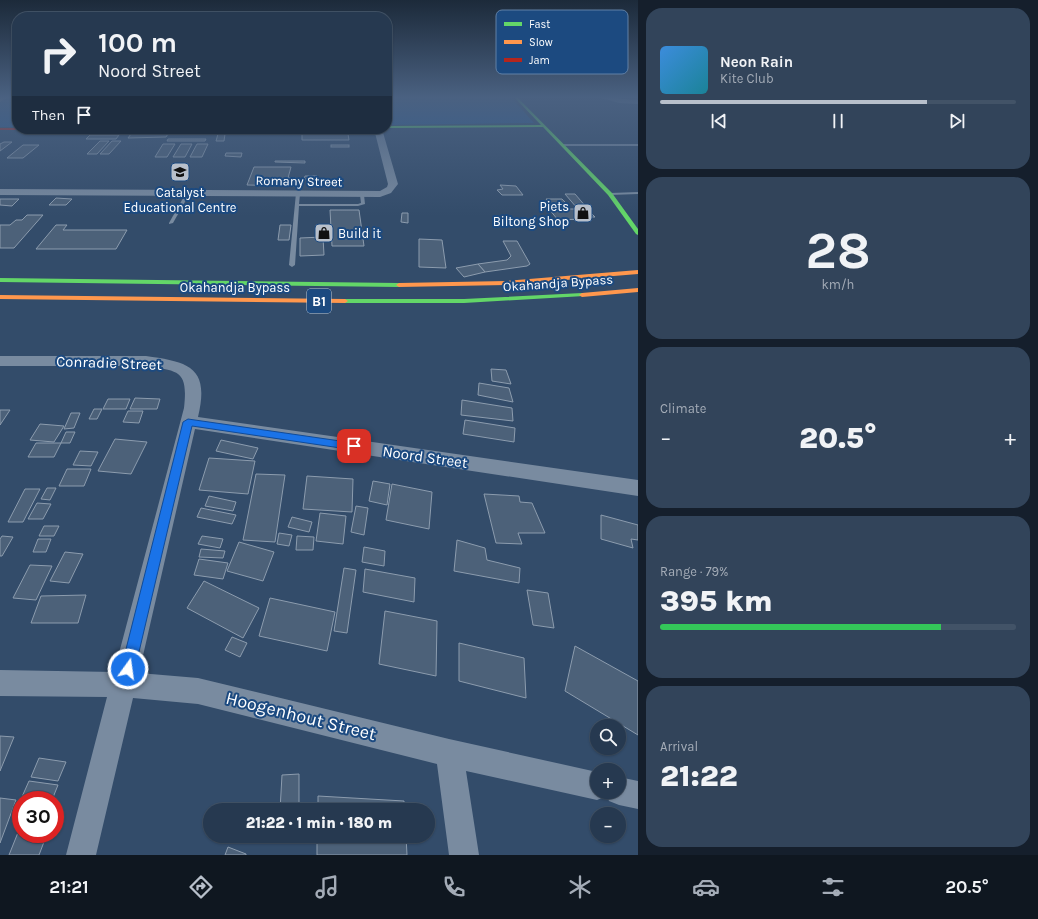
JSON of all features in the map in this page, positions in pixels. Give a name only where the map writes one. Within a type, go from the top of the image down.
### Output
[{"type":"main road","points":[[554,137],[610,194],[638,233]]},
{"type":"main road","points":[[620,206],[638,221]]},
{"type":"main road","name":"Okahandja Bypass","points":[[0,280],[438,285],[506,283],[638,272]]},
{"type":"main road","name":"Okahandja Bypass","points":[[0,297],[447,302],[518,300],[638,290]]},
{"type":"street","name":"Romany Street","points":[[0,192],[374,195],[390,190],[393,184],[380,137]]},
{"type":"street","name":"Conradie Street","points":[[0,361],[146,361],[177,366],[187,372],[192,379],[195,390],[124,685],[81,855]]},
{"type":"street","name":"Noord Street","points":[[188,422],[638,488]]},
{"type":"street","name":"Hoogenhout Street","points":[[0,683],[124,685],[198,691],[449,753],[590,784]]},
{"type":"street","points":[[449,753],[464,855]]},
{"type":"street","points":[[626,792],[638,795]]},
{"type":"lane","points":[[562,145],[638,145]]},
{"type":"lane","points":[[171,223],[188,193]]},
{"type":"lane","points":[[610,194],[638,193]]},
{"type":"lane","points":[[292,265],[298,194]]},
{"type":"lane","points":[[297,204],[358,205],[363,204],[362,195]]},
{"type":"building","points":[[88,137],[118,137],[116,139],[86,139]]},
{"type":"building","points":[[129,137],[166,137],[166,137],[128,138]]},
{"type":"building","points":[[217,137],[225,137],[224,141],[216,141]]},
{"type":"building","points":[[302,137],[348,137],[349,140],[302,140]]},
{"type":"building","points":[[168,139],[206,139],[205,141],[167,141]]},
{"type":"building","points":[[100,141],[109,141],[97,154],[87,154]]},
{"type":"building","points":[[112,141],[121,141],[109,154],[100,154]]},
{"type":"building","points":[[4,142],[12,142],[0,151],[0,144]]},
{"type":"building","points":[[163,144],[175,144],[167,157],[155,157]]},
{"type":"building","points":[[181,144],[192,144],[185,157],[173,157]]},
{"type":"building","points":[[197,144],[208,144],[202,157],[190,157]]},
{"type":"building","points":[[23,145],[39,145],[23,158],[7,158]]},
{"type":"building","points":[[331,145],[349,145],[349,147],[331,147]]},
{"type":"building","points":[[226,153],[242,153],[241,157],[225,156]]},
{"type":"building","points":[[305,161],[305,163],[275,162]]},
{"type":"building","points":[[254,167],[291,167],[288,178],[296,178],[294,186],[247,185]]},
{"type":"building","points":[[305,176],[317,176],[317,180],[304,179]]},
{"type":"building","points":[[500,185],[516,186],[523,195],[502,195],[497,190],[503,189]]},
{"type":"building","points":[[565,194],[575,194],[587,208],[577,208]]},
{"type":"building","points":[[56,198],[72,199],[66,205],[49,205]]},
{"type":"building","points":[[0,199],[19,199],[12,206],[0,205]]},
{"type":"building","points":[[546,199],[562,199],[567,204],[550,204]]},
{"type":"building","points":[[566,206],[568,209],[587,209],[595,217],[558,220],[549,209],[560,209],[559,207]]},
{"type":"building","points":[[330,210],[359,210],[364,246],[332,246]]},
{"type":"building","points":[[402,213],[408,213],[408,223],[401,222]]},
{"type":"building","points":[[27,215],[43,215],[14,248],[0,248],[0,225],[10,225],[16,220],[22,220]]},
{"type":"building","points":[[56,225],[67,225],[63,230],[127,230],[116,249],[36,249]]},
{"type":"building","points":[[280,225],[291,225],[289,240],[278,240]]},
{"type":"building","points":[[323,237],[324,255],[300,256],[300,238]]},
{"type":"building","points":[[419,239],[442,240],[446,268],[419,267]]},
{"type":"building","points":[[503,241],[517,241],[530,264],[527,266],[485,272],[478,264],[507,260],[511,256]]},
{"type":"building","points":[[478,264],[485,272],[464,277],[456,268]]},
{"type":"building","points":[[491,369],[506,370],[511,384],[492,381]]},
{"type":"building","points":[[479,383],[509,388],[513,402],[478,395]]},
{"type":"building","points":[[135,398],[160,399],[157,409],[130,409]]},
{"type":"building","points":[[108,399],[130,399],[126,409],[103,409]]},
{"type":"building","points":[[462,400],[512,408],[513,421],[461,415]]},
{"type":"building","points":[[94,409],[102,409],[97,419],[89,419]]},
{"type":"building","points":[[0,410],[10,410],[0,425]]},
{"type":"building","points":[[128,411],[143,411],[139,423],[123,422]]},
{"type":"building","points":[[71,413],[80,413],[74,428],[64,429]]},
{"type":"building","points":[[465,420],[515,428],[514,442],[463,434]]},
{"type":"building","points":[[40,424],[64,426],[54,442],[30,440]]},
{"type":"building","points":[[66,432],[75,432],[70,443],[61,443]]},
{"type":"building","points":[[115,439],[147,442],[131,474],[98,471]]},
{"type":"building","points":[[221,440],[258,448],[253,459],[216,451]]},
{"type":"building","points":[[36,443],[61,443],[54,457],[28,457]]},
{"type":"building","points":[[80,451],[98,452],[91,466],[73,465]]},
{"type":"building","points":[[209,458],[255,461],[248,494],[199,490]]},
{"type":"building","points":[[67,469],[91,469],[84,486],[59,486]]},
{"type":"building","points":[[256,474],[285,475],[275,542],[243,540]]},
{"type":"building","points":[[307,476],[353,479],[352,512],[303,509]]},
{"type":"building","points":[[373,481],[390,484],[387,505],[369,501]]},
{"type":"building","points":[[392,484],[432,492],[429,529],[386,520]]},
{"type":"building","points":[[47,488],[56,488],[50,500],[41,499]]},
{"type":"building","points":[[25,489],[40,489],[23,522],[8,522]]},
{"type":"building","points":[[484,494],[519,496],[520,502],[532,503],[545,533],[518,533],[522,544],[496,543]]},
{"type":"building","points":[[209,496],[236,502],[233,511],[205,506]]},
{"type":"building","points":[[37,503],[51,504],[43,519],[28,519]]},
{"type":"building","points":[[356,506],[368,508],[364,535],[351,532]]},
{"type":"building","points":[[201,508],[236,515],[232,524],[197,517]]},
{"type":"building","points":[[320,513],[346,516],[343,544],[316,541]]},
{"type":"building","points":[[601,515],[638,525],[638,540],[631,539],[633,548],[601,539]]},
{"type":"building","points":[[292,517],[312,522],[309,532],[288,527]]},
{"type":"building","points":[[44,526],[59,526],[54,536],[39,536]]},
{"type":"building","points":[[279,533],[292,535],[289,546],[277,544]]},
{"type":"building","points":[[2,536],[13,537],[2,556],[0,556],[0,539]]},
{"type":"building","points":[[202,536],[223,539],[220,548],[198,544]]},
{"type":"building","points":[[297,536],[314,537],[313,550],[296,550]]},
{"type":"building","points":[[38,539],[51,539],[46,552],[33,552]]},
{"type":"building","points":[[457,540],[485,548],[487,560],[520,568],[519,583],[454,571]]},
{"type":"building","points":[[239,542],[274,552],[263,581],[227,571]]},
{"type":"building","points":[[364,547],[385,551],[384,566],[362,562]]},
{"type":"building","points":[[201,549],[225,551],[223,558],[199,557]]},
{"type":"building","points":[[65,552],[83,554],[69,583],[50,581]]},
{"type":"building","points":[[199,559],[228,563],[223,579],[194,575]]},
{"type":"building","points":[[30,565],[52,566],[36,600],[13,598]]},
{"type":"building","points":[[344,568],[356,570],[347,633],[334,631]]},
{"type":"building","points":[[365,569],[415,578],[414,602],[363,592]]},
{"type":"building","points":[[204,581],[259,608],[243,638],[187,608]]},
{"type":"building","points":[[527,590],[548,593],[554,628],[533,625]]},
{"type":"building","points":[[86,595],[78,623],[31,623],[41,596]]},
{"type":"building","points":[[270,598],[335,612],[327,651],[259,636]]},
{"type":"building","points":[[385,611],[437,621],[436,676],[379,664]]},
{"type":"building","points":[[232,637],[247,643],[240,657],[225,650]]},
{"type":"building","points":[[459,643],[524,658],[526,698],[459,681]]},
{"type":"building","points":[[575,646],[638,681],[638,735],[626,728],[626,719],[611,719],[565,691]]},
{"type":"building","points":[[0,736],[14,737],[0,771]]},
{"type":"building","points":[[39,758],[66,762],[58,781],[31,777]]},
{"type":"building","points":[[299,774],[299,803],[280,803],[282,775]]},
{"type":"building","points":[[29,781],[58,785],[56,791],[25,791]]},
{"type":"building","points":[[318,796],[404,801],[404,803],[318,803]]},
{"type":"building","points":[[0,798],[12,800],[12,811],[0,843]]},
{"type":"building","points":[[14,843],[44,843],[39,855],[9,855]]},
{"type":"building","points":[[317,843],[406,843],[407,855],[317,855]]},
{"type":"building","points":[[228,847],[246,854],[246,855],[225,855]]},
{"type":"traffic: fast","points":[[555,137],[610,194],[638,233]]},
{"type":"traffic: fast","points":[[0,280],[399,285]]},
{"type":"traffic: fast","points":[[345,301],[464,301],[582,295]]},
{"type":"traffic: slow","points":[[399,285],[506,283],[638,272]]},
{"type":"traffic: slow","points":[[582,295],[638,290]]},
{"type":"traffic: slow","points":[[0,297],[345,301]]},
{"type":"place","name":"Catalyst Educational Centre","points":[[180,172]]},
{"type":"place","name":"Piets Biltong Shop","points":[[583,213]]},
{"type":"place","name":"Build it","points":[[324,233]]},
{"type":"route","points":[[128,669],[188,422],[354,446]]}]
